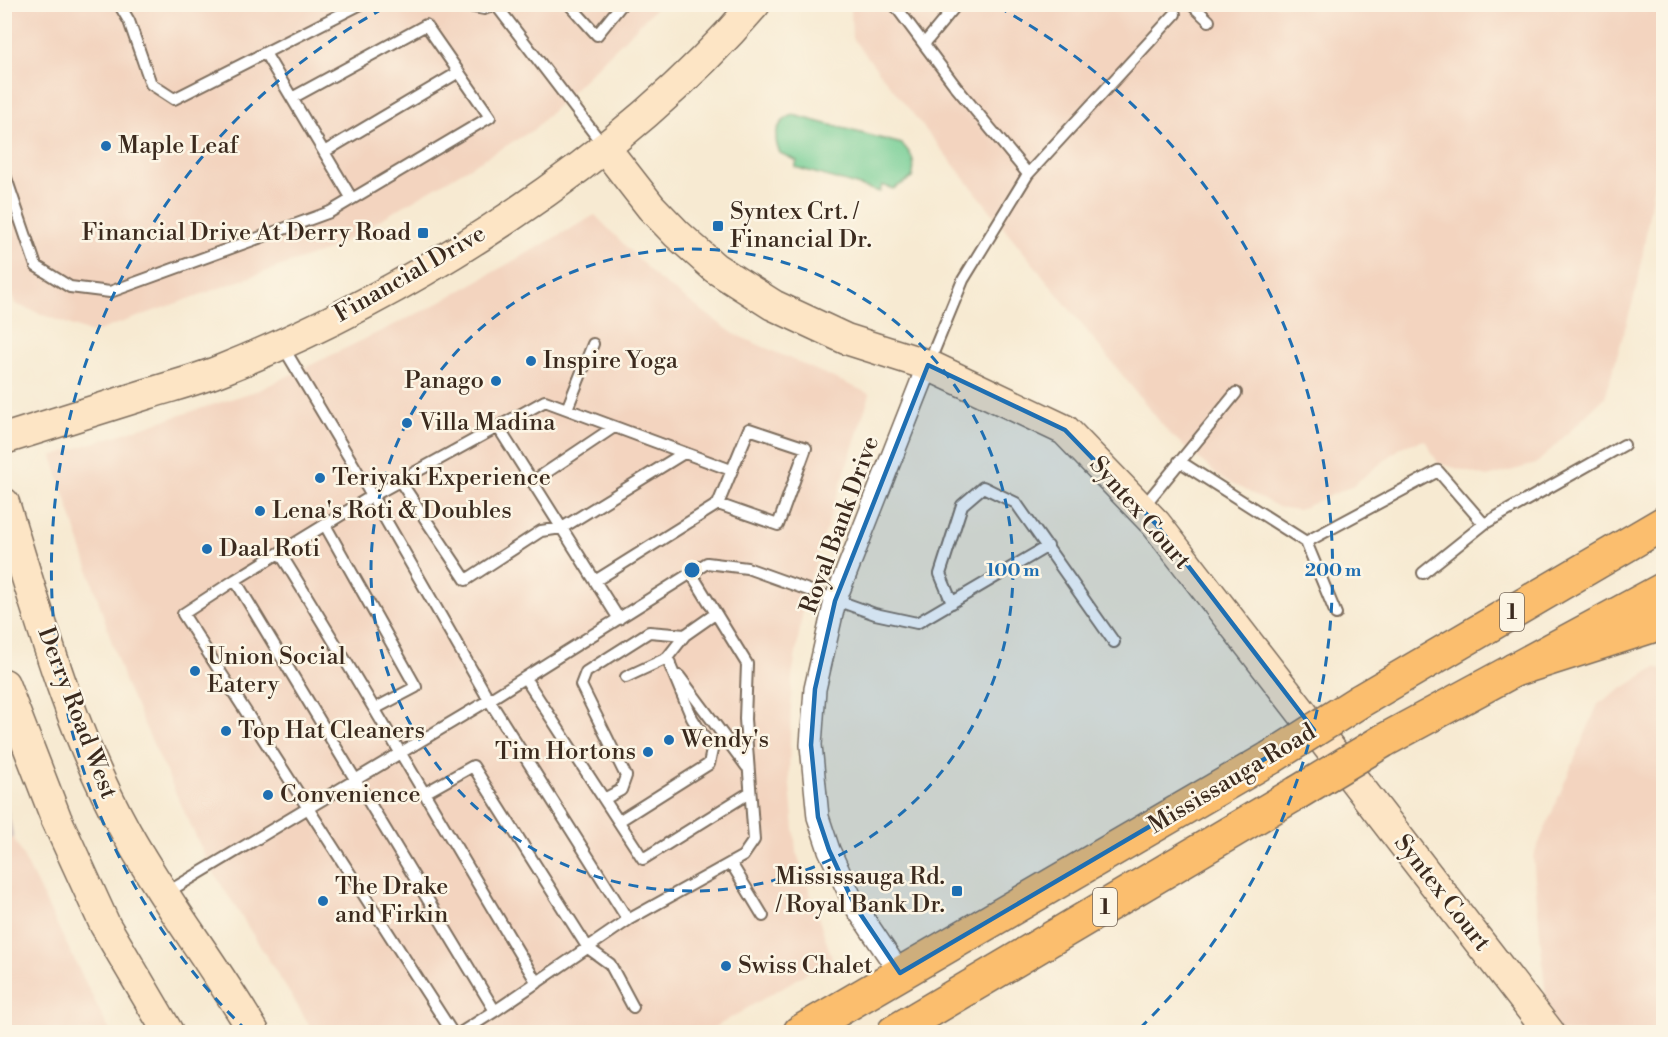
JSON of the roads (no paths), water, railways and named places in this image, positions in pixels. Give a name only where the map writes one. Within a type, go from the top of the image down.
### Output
[{"type":"main road","name":"Mississauga Road","points":[[800,1032],[1270,758],[1360,701],[1664,523]]},
{"type":"main road","name":"Mississauga Road","points":[[911,1028],[1383,741],[1664,589]]},
{"type":"main road","points":[[1514,670],[1664,622]]},
{"type":"street","name":"Financial Drive","points":[[4,439],[219,371],[282,344],[393,289],[529,204],[605,148],[690,72],[755,4]]},
{"type":"street","name":"Syntex Court","points":[[605,148],[651,207],[715,268],[773,305],[846,339],[928,365],[1065,430],[1156,524],[1549,1032]]},
{"type":"street","name":"Royal Bank Drive","points":[[900,973],[855,906],[818,817],[811,745],[815,689],[835,601],[928,365]]},
{"type":"street","name":"Derry Road West","points":[[4,503],[57,673],[90,760],[127,833],[254,1032]]},
{"type":"street","points":[[4,684],[56,818],[105,925],[168,1032]]},
{"type":"lane","points":[[133,4],[121,8],[129,21],[151,84],[174,99],[361,4]]},
{"type":"lane","points":[[458,4],[484,9],[496,5],[605,148]]},
{"type":"lane","points":[[568,4],[597,35],[622,4]]},
{"type":"lane","points":[[894,4],[1028,174]]},
{"type":"lane","points":[[924,44],[957,4]]},
{"type":"lane","points":[[1191,4],[1209,21]]},
{"type":"lane","points":[[928,365],[963,280],[1028,174],[1175,14]]},
{"type":"lane","points":[[4,172],[36,266],[70,287],[111,292],[330,212],[490,117],[426,25],[292,98]]},
{"type":"lane","points":[[265,53],[352,199]]},
{"type":"lane","points":[[324,152],[459,72]]},
{"type":"lane","points":[[282,344],[489,700],[628,920]]},
{"type":"lane","points":[[567,409],[593,344]]},
{"type":"lane","points":[[1141,509],[1236,393]]},
{"type":"lane","points":[[452,1032],[183,614],[372,496],[545,401],[731,470]]},
{"type":"lane","points":[[498,427],[619,619]]},
{"type":"lane","points":[[532,482],[614,427]]},
{"type":"lane","points":[[595,581],[718,504],[749,429],[806,448],[778,525],[718,504]]},
{"type":"lane","points":[[1423,573],[1484,524],[1624,445]]},
{"type":"lane","points":[[400,481],[466,580],[542,531],[562,528],[684,453]]},
{"type":"lane","points":[[1179,461],[1306,542],[1336,614]]},
{"type":"lane","points":[[1306,542],[1438,471],[1484,524]]},
{"type":"lane","points":[[952,603],[940,574],[963,505],[983,487],[1016,503],[1114,642]]},
{"type":"lane","points":[[325,525],[416,687],[376,708]]},
{"type":"lane","points":[[165,893],[489,700],[707,563],[747,568],[835,601],[886,617],[917,623],[1048,546]]},
{"type":"lane","points":[[280,553],[376,708],[399,754],[537,983]]},
{"type":"lane","points":[[462,1032],[628,920],[743,856],[754,840],[747,767],[747,664],[690,573]]},
{"type":"lane","points":[[236,580],[354,780],[495,1011]]},
{"type":"lane","points":[[626,677],[667,658],[684,635],[716,614]]},
{"type":"lane","points":[[604,799],[621,790],[626,776],[580,685],[586,672],[649,632],[684,635]]},
{"type":"lane","points":[[667,658],[747,767]]},
{"type":"lane","points":[[619,821],[709,764],[712,750],[692,718],[667,658]]},
{"type":"lane","points":[[525,678],[643,859],[749,794]]},
{"type":"lane","points":[[423,794],[473,766],[588,948],[610,964],[633,1007]]},
{"type":"lane","points":[[731,863],[763,916]]},
{"type":"place","name":"Maple Leaf","points":[[106,146]]},
{"type":"place","name":"Syntex Crt. / Financial Dr.","points":[[718,226]]},
{"type":"place","name":"Financial Drive At Derry Road","points":[[423,233]]},
{"type":"place","name":"Inspire Yoga","points":[[531,361]]},
{"type":"place","name":"Panago","points":[[496,381]]},
{"type":"place","name":"Villa Madina","points":[[407,423]]},
{"type":"place","name":"Teriyaki Experience","points":[[320,478]]},
{"type":"place","name":"Lena's Roti & Doubles","points":[[260,511]]},
{"type":"place","name":"Daal Roti","points":[[207,549]]},
{"type":"place","name":"Union Social Eatery","points":[[195,671]]},
{"type":"place","name":"Top Hat Cleaners","points":[[226,731]]},
{"type":"place","name":"Wendy's","points":[[669,740]]},
{"type":"place","name":"Tim Hortons","points":[[648,752]]},
{"type":"place","name":"Convenience","points":[[268,795]]},
{"type":"place","name":"Mississauga Rd. / Royal Bank Dr.","points":[[957,891]]},
{"type":"place","name":"The Drake and Firkin","points":[[323,901]]},
{"type":"place","name":"Swiss Chalet","points":[[726,966]]}]
